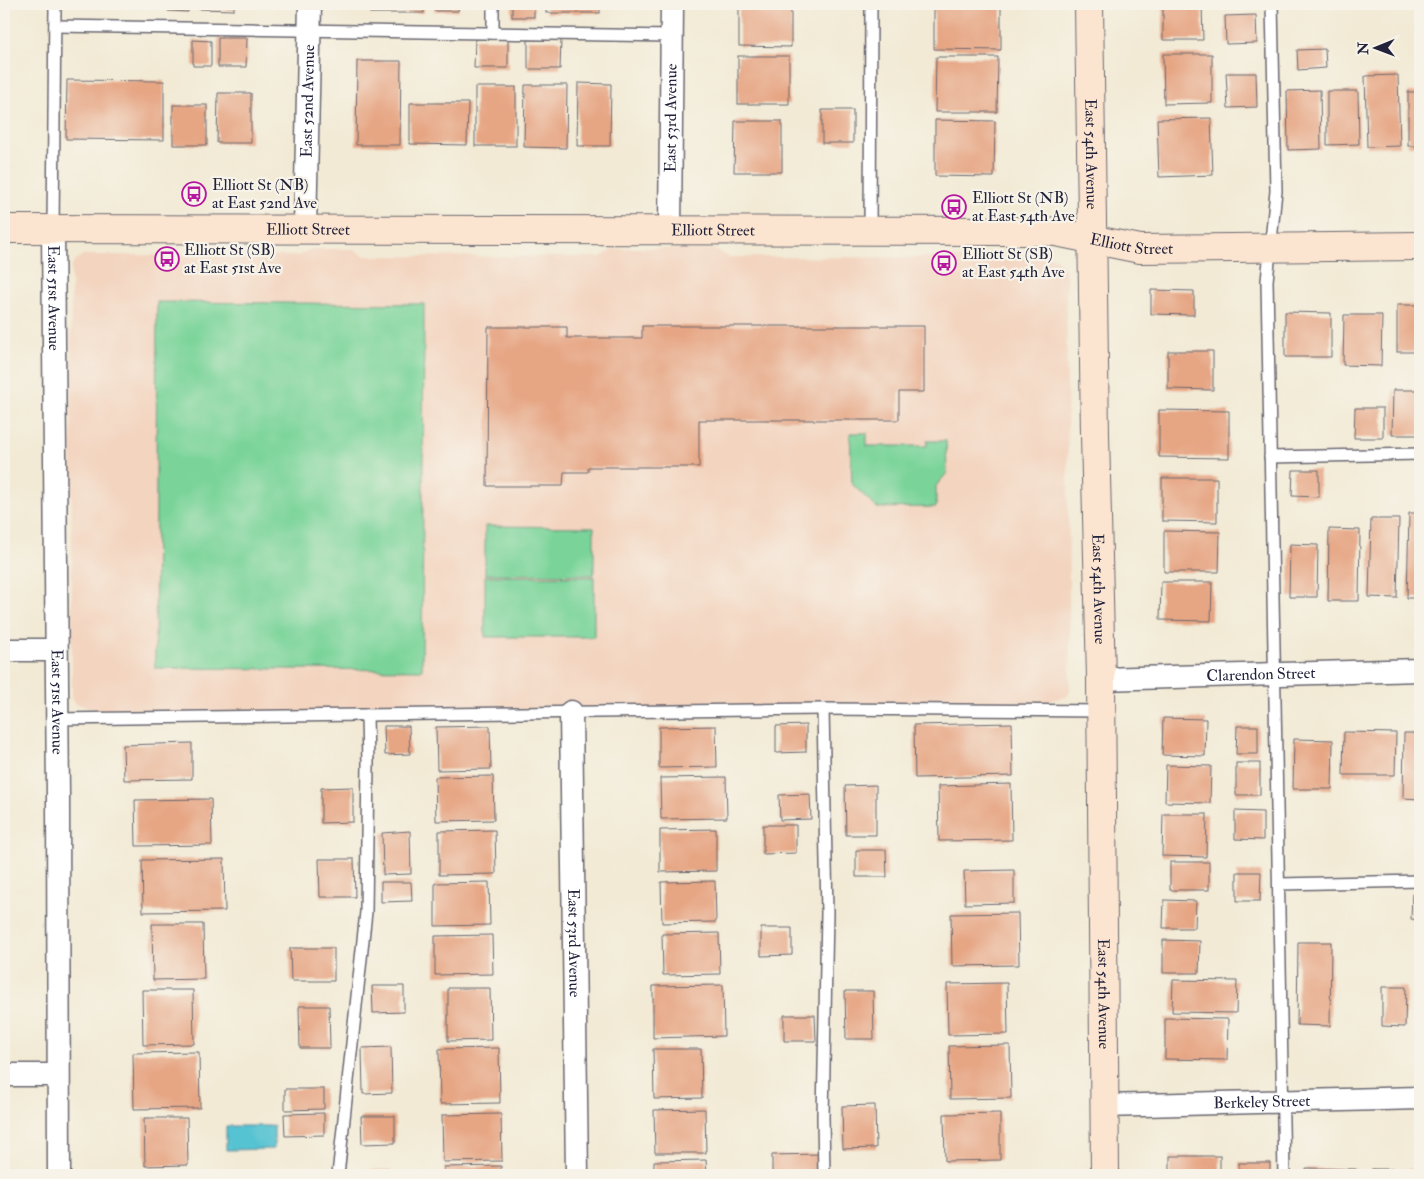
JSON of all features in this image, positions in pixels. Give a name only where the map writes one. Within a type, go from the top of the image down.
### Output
[{"type":"street","name":"East 52nd Avenue","points":[[305,229],[310,4]]},
{"type":"street","name":"East 53rd Avenue","points":[[670,232],[672,4]]},
{"type":"street","name":"East 54th Avenue","points":[[1089,4],[1094,435],[1101,679],[1104,1175]]},
{"type":"street","name":"Elliott Street","points":[[4,229],[670,232],[1043,231],[1140,249],[1420,246]]},
{"type":"street","name":"East 51st Avenue","points":[[54,230],[59,1175]]},
{"type":"street","points":[[4,650],[56,650]]},
{"type":"street","name":"Clarendon Street","points":[[1101,679],[1420,670]]},
{"type":"street","name":"East 53rd Avenue","points":[[571,712],[577,1175]]},
{"type":"street","points":[[4,1075],[58,1075]]},
{"type":"street","name":"Berkeley Street","points":[[1104,1106],[1420,1098]]},
{"type":"lane","points":[[54,230],[55,4]]},
{"type":"lane","points":[[493,4],[493,33]]},
{"type":"lane","points":[[870,232],[871,4]]},
{"type":"lane","points":[[1272,4],[1276,191],[1267,281],[1284,1175]]},
{"type":"lane","points":[[55,26],[671,36]]},
{"type":"lane","points":[[1270,457],[1420,454]]},
{"type":"lane","points":[[56,719],[823,709],[1101,712]]},
{"type":"lane","points":[[823,709],[827,913],[823,1117],[824,1175]]},
{"type":"lane","points":[[338,1175],[366,912],[367,715]]},
{"type":"lane","points":[[1278,884],[1420,881]]},
{"type":"shaded area","points":[[633,248],[714,249],[728,257],[1021,258],[1030,255],[1050,256],[1057,259],[1065,270],[1066,278],[1070,691],[1068,695],[1048,701],[1047,711],[94,719],[94,709],[76,704],[72,697],[71,267],[83,255],[298,256],[311,249],[352,249],[366,256],[601,257],[614,249]]},
{"type":"green space","points":[[157,302],[424,304],[422,670],[155,668]]},
{"type":"green space","points":[[850,433],[867,433],[867,446],[927,446],[927,441],[946,441],[947,473],[936,486],[936,507],[877,508],[852,484]]},
{"type":"green space","points":[[485,526],[594,527],[594,575],[485,574]]},
{"type":"green space","points":[[485,576],[594,577],[594,637],[485,637]]},
{"type":"water","points":[[226,1126],[274,1126],[274,1149],[226,1150]]},
{"type":"building","points":[[168,4],[188,4],[188,12],[168,11]]},
{"type":"building","points":[[198,4],[234,4],[234,10],[198,9]]},
{"type":"building","points":[[370,4],[424,4],[424,13],[370,13]]},
{"type":"building","points":[[435,4],[459,4],[458,11],[434,11]]},
{"type":"building","points":[[512,4],[534,4],[534,17],[512,17]]},
{"type":"building","points":[[546,4],[600,4],[600,13],[546,13]]},
{"type":"building","points":[[739,4],[791,4],[791,47],[739,46]]},
{"type":"building","points":[[934,4],[1001,4],[1001,50],[934,49]]},
{"type":"building","points":[[1163,4],[1202,4],[1203,40],[1163,40]]},
{"type":"building","points":[[1256,15],[1257,43],[1226,44],[1225,16]]},
{"type":"building","points":[[218,38],[247,38],[246,67],[218,67]]},
{"type":"building","points":[[475,39],[508,39],[508,68],[474,68]]},
{"type":"building","points":[[193,40],[211,41],[211,66],[193,66]]},
{"type":"building","points":[[528,40],[561,40],[560,69],[528,69]]},
{"type":"building","points":[[1325,49],[1326,68],[1298,70],[1297,50]]},
{"type":"building","points":[[1163,54],[1212,54],[1212,103],[1164,104]]},
{"type":"building","points":[[738,56],[789,56],[789,104],[738,104]]},
{"type":"building","points":[[936,57],[998,57],[997,112],[935,112]]},
{"type":"building","points":[[357,61],[401,61],[400,145],[356,145]]},
{"type":"building","points":[[1226,73],[1256,73],[1257,107],[1228,108]]},
{"type":"building","points":[[1398,75],[1400,146],[1367,147],[1365,76]]},
{"type":"building","points":[[67,80],[164,81],[164,140],[66,139]]},
{"type":"building","points":[[578,83],[611,84],[610,146],[577,146]]},
{"type":"building","points":[[525,85],[567,85],[566,148],[524,147]]},
{"type":"building","points":[[475,87],[516,87],[516,146],[475,146]]},
{"type":"building","points":[[1320,90],[1321,149],[1288,150],[1287,91]]},
{"type":"building","points":[[1327,91],[1358,91],[1359,144],[1327,145]]},
{"type":"building","points":[[1408,92],[1420,92],[1420,146],[1408,146]]},
{"type":"building","points":[[218,93],[251,93],[251,143],[217,143]]},
{"type":"building","points":[[410,103],[468,103],[467,145],[410,144]]},
{"type":"building","points":[[173,105],[207,105],[207,145],[173,145]]},
{"type":"building","points":[[822,110],[853,110],[853,143],[822,143]]},
{"type":"building","points":[[1211,118],[1213,175],[1159,177],[1157,119]]},
{"type":"building","points":[[935,120],[995,121],[994,177],[935,176]]},
{"type":"building","points":[[735,121],[782,121],[782,172],[734,172]]},
{"type":"building","points":[[1151,290],[1194,291],[1194,315],[1151,314]]},
{"type":"building","points":[[1397,305],[1420,305],[1420,352],[1397,352]]},
{"type":"building","points":[[1285,312],[1331,313],[1331,357],[1285,357]]},
{"type":"building","points":[[1344,315],[1382,315],[1381,366],[1343,365]]},
{"type":"building","points":[[642,326],[924,326],[924,392],[899,392],[899,420],[699,420],[699,467],[588,467],[588,472],[564,472],[563,486],[487,486],[488,327],[567,327],[567,338],[642,338]]},
{"type":"building","points":[[1168,351],[1213,351],[1213,390],[1168,389]]},
{"type":"building","points":[[1393,390],[1420,390],[1420,435],[1392,435]]},
{"type":"building","points":[[1355,408],[1383,408],[1383,438],[1354,438]]},
{"type":"building","points":[[1159,410],[1229,411],[1229,458],[1159,457]]},
{"type":"building","points":[[1293,470],[1319,470],[1319,497],[1292,496]]},
{"type":"building","points":[[1162,478],[1217,478],[1217,522],[1162,521]]},
{"type":"building","points":[[1409,513],[1420,513],[1420,598],[1407,598]]},
{"type":"building","points":[[1371,519],[1399,519],[1397,598],[1369,597]]},
{"type":"building","points":[[1329,529],[1360,530],[1359,601],[1328,601]]},
{"type":"building","points":[[1164,531],[1220,532],[1219,572],[1164,572]]},
{"type":"building","points":[[1290,544],[1318,545],[1317,597],[1289,597]]},
{"type":"building","points":[[1161,582],[1212,582],[1211,621],[1160,620]]},
{"type":"building","points":[[1163,718],[1206,719],[1205,756],[1162,755]]},
{"type":"building","points":[[1012,723],[1013,776],[915,778],[914,725]]},
{"type":"building","points":[[806,725],[806,752],[776,753],[776,726]]},
{"type":"building","points":[[384,726],[409,726],[410,754],[385,755]]},
{"type":"building","points":[[490,726],[491,769],[437,770],[436,727]]},
{"type":"building","points":[[716,726],[717,767],[659,768],[659,727]]},
{"type":"building","points":[[1237,726],[1258,726],[1258,754],[1236,754]]},
{"type":"building","points":[[1344,732],[1396,733],[1395,775],[1343,775]]},
{"type":"building","points":[[1404,733],[1420,733],[1420,799],[1403,798]]},
{"type":"building","points":[[1294,739],[1333,740],[1332,789],[1293,789]]},
{"type":"building","points":[[192,743],[192,779],[124,780],[123,745]]},
{"type":"building","points":[[1236,763],[1260,763],[1260,795],[1236,795]]},
{"type":"building","points":[[1166,765],[1211,766],[1210,803],[1165,802]]},
{"type":"building","points":[[493,776],[494,820],[436,821],[435,777]]},
{"type":"building","points":[[726,777],[727,818],[661,819],[660,778]]},
{"type":"building","points":[[1011,784],[1012,840],[939,841],[938,786]]},
{"type":"building","points":[[876,785],[876,835],[846,835],[845,786]]},
{"type":"building","points":[[353,787],[353,822],[321,823],[321,788]]},
{"type":"building","points":[[810,794],[811,819],[780,820],[779,795]]},
{"type":"building","points":[[211,799],[212,845],[136,846],[135,800]]},
{"type":"building","points":[[1235,811],[1263,812],[1263,840],[1235,839]]},
{"type":"building","points":[[1163,814],[1207,814],[1206,857],[1162,856]]},
{"type":"building","points":[[763,825],[796,825],[796,853],[763,854]]},
{"type":"building","points":[[716,829],[716,871],[660,872],[660,830]]},
{"type":"building","points":[[495,830],[496,874],[439,875],[439,831]]},
{"type":"building","points":[[410,831],[411,874],[383,875],[382,833]]},
{"type":"building","points":[[856,850],[886,850],[887,877],[856,877]]},
{"type":"building","points":[[224,859],[225,911],[143,912],[142,860]]},
{"type":"building","points":[[319,859],[354,859],[355,897],[320,897]]},
{"type":"building","points":[[1170,862],[1209,862],[1209,890],[1170,890]]},
{"type":"building","points":[[1014,870],[1014,903],[965,904],[964,871]]},
{"type":"building","points":[[1237,872],[1261,872],[1260,901],[1237,901]]},
{"type":"building","points":[[715,881],[716,922],[662,923],[661,882]]},
{"type":"building","points":[[381,882],[411,882],[412,901],[381,902]]},
{"type":"building","points":[[489,882],[490,925],[435,926],[435,883]]},
{"type":"building","points":[[1412,894],[1420,894],[1420,920],[1411,919]]},
{"type":"building","points":[[1164,900],[1196,901],[1195,928],[1163,928]]},
{"type":"building","points":[[1018,913],[1019,965],[952,966],[951,914]]},
{"type":"building","points":[[152,924],[203,924],[204,979],[153,980]]},
{"type":"building","points":[[761,928],[792,928],[792,955],[761,956]]},
{"type":"building","points":[[719,933],[720,974],[663,975],[662,934]]},
{"type":"building","points":[[492,935],[493,974],[435,975],[435,936]]},
{"type":"building","points":[[1163,940],[1200,941],[1199,973],[1163,973]]},
{"type":"building","points":[[1298,942],[1331,942],[1330,1026],[1297,1025]]},
{"type":"building","points":[[290,948],[334,948],[334,981],[291,981]]},
{"type":"building","points":[[1173,980],[1237,981],[1236,1013],[1172,1012]]},
{"type":"building","points":[[1007,983],[1008,1034],[948,1035],[947,984]]},
{"type":"building","points":[[723,985],[724,1036],[653,1038],[653,986]]},
{"type":"building","points":[[372,986],[404,986],[404,1012],[373,1013]]},
{"type":"building","points":[[1382,987],[1406,987],[1405,1027],[1382,1026]]},
{"type":"building","points":[[448,988],[490,988],[491,1040],[448,1041]]},
{"type":"building","points":[[142,990],[193,990],[194,1044],[143,1045]]},
{"type":"building","points":[[845,991],[873,991],[874,1039],[846,1039]]},
{"type":"building","points":[[299,1006],[329,1006],[330,1048],[300,1048]]},
{"type":"building","points":[[784,1015],[815,1015],[816,1041],[784,1041]]},
{"type":"building","points":[[1165,1018],[1228,1019],[1227,1060],[1165,1059]]},
{"type":"building","points":[[1010,1045],[1011,1098],[950,1099],[949,1046]]},
{"type":"building","points":[[391,1047],[392,1093],[363,1094],[362,1048]]},
{"type":"building","points":[[499,1048],[500,1103],[440,1104],[439,1049]]},
{"type":"building","points":[[653,1049],[701,1049],[702,1098],[654,1099]]},
{"type":"building","points":[[199,1052],[200,1108],[134,1109],[133,1053]]},
{"type":"building","points":[[285,1089],[324,1089],[324,1109],[285,1110]]},
{"type":"building","points":[[875,1105],[876,1148],[843,1149],[842,1106]]},
{"type":"building","points":[[705,1109],[706,1153],[655,1153],[654,1110]]},
{"type":"building","points":[[324,1113],[324,1135],[285,1136],[284,1114]]},
{"type":"building","points":[[1000,1113],[1000,1160],[945,1161],[944,1114]]},
{"type":"building","points":[[501,1114],[502,1161],[443,1162],[442,1115]]},
{"type":"building","points":[[361,1116],[395,1116],[395,1143],[362,1144]]},
{"type":"building","points":[[144,1118],[187,1118],[188,1165],[145,1166]]},
{"type":"building","points":[[819,1154],[820,1175],[772,1175],[772,1155]]},
{"type":"building","points":[[1170,1156],[1220,1156],[1220,1175],[1170,1175]]},
{"type":"building","points":[[706,1160],[707,1175],[654,1175],[654,1161]]},
{"type":"building","points":[[1239,1163],[1270,1163],[1270,1175],[1239,1175]]},
{"type":"building","points":[[501,1166],[501,1175],[444,1175],[444,1167]]},
{"type":"building","points":[[1306,1168],[1356,1169],[1356,1175],[1306,1175]]},
{"type":"building","points":[[1372,1169],[1412,1169],[1412,1175],[1372,1175]]},
{"type":"building","points":[[364,1170],[392,1170],[392,1175],[364,1175]]},
{"type":"place","name":"Elliott St (NB) at East 52nd Ave","points":[[194,194]]},
{"type":"place","name":"Elliott St (NB) at East 54th Ave","points":[[954,207]]},
{"type":"place","name":"Elliott St (SB) at East 51st Ave","points":[[167,259]]},
{"type":"place","name":"Elliott St (SB) at East 54th Ave","points":[[944,263]]}]
